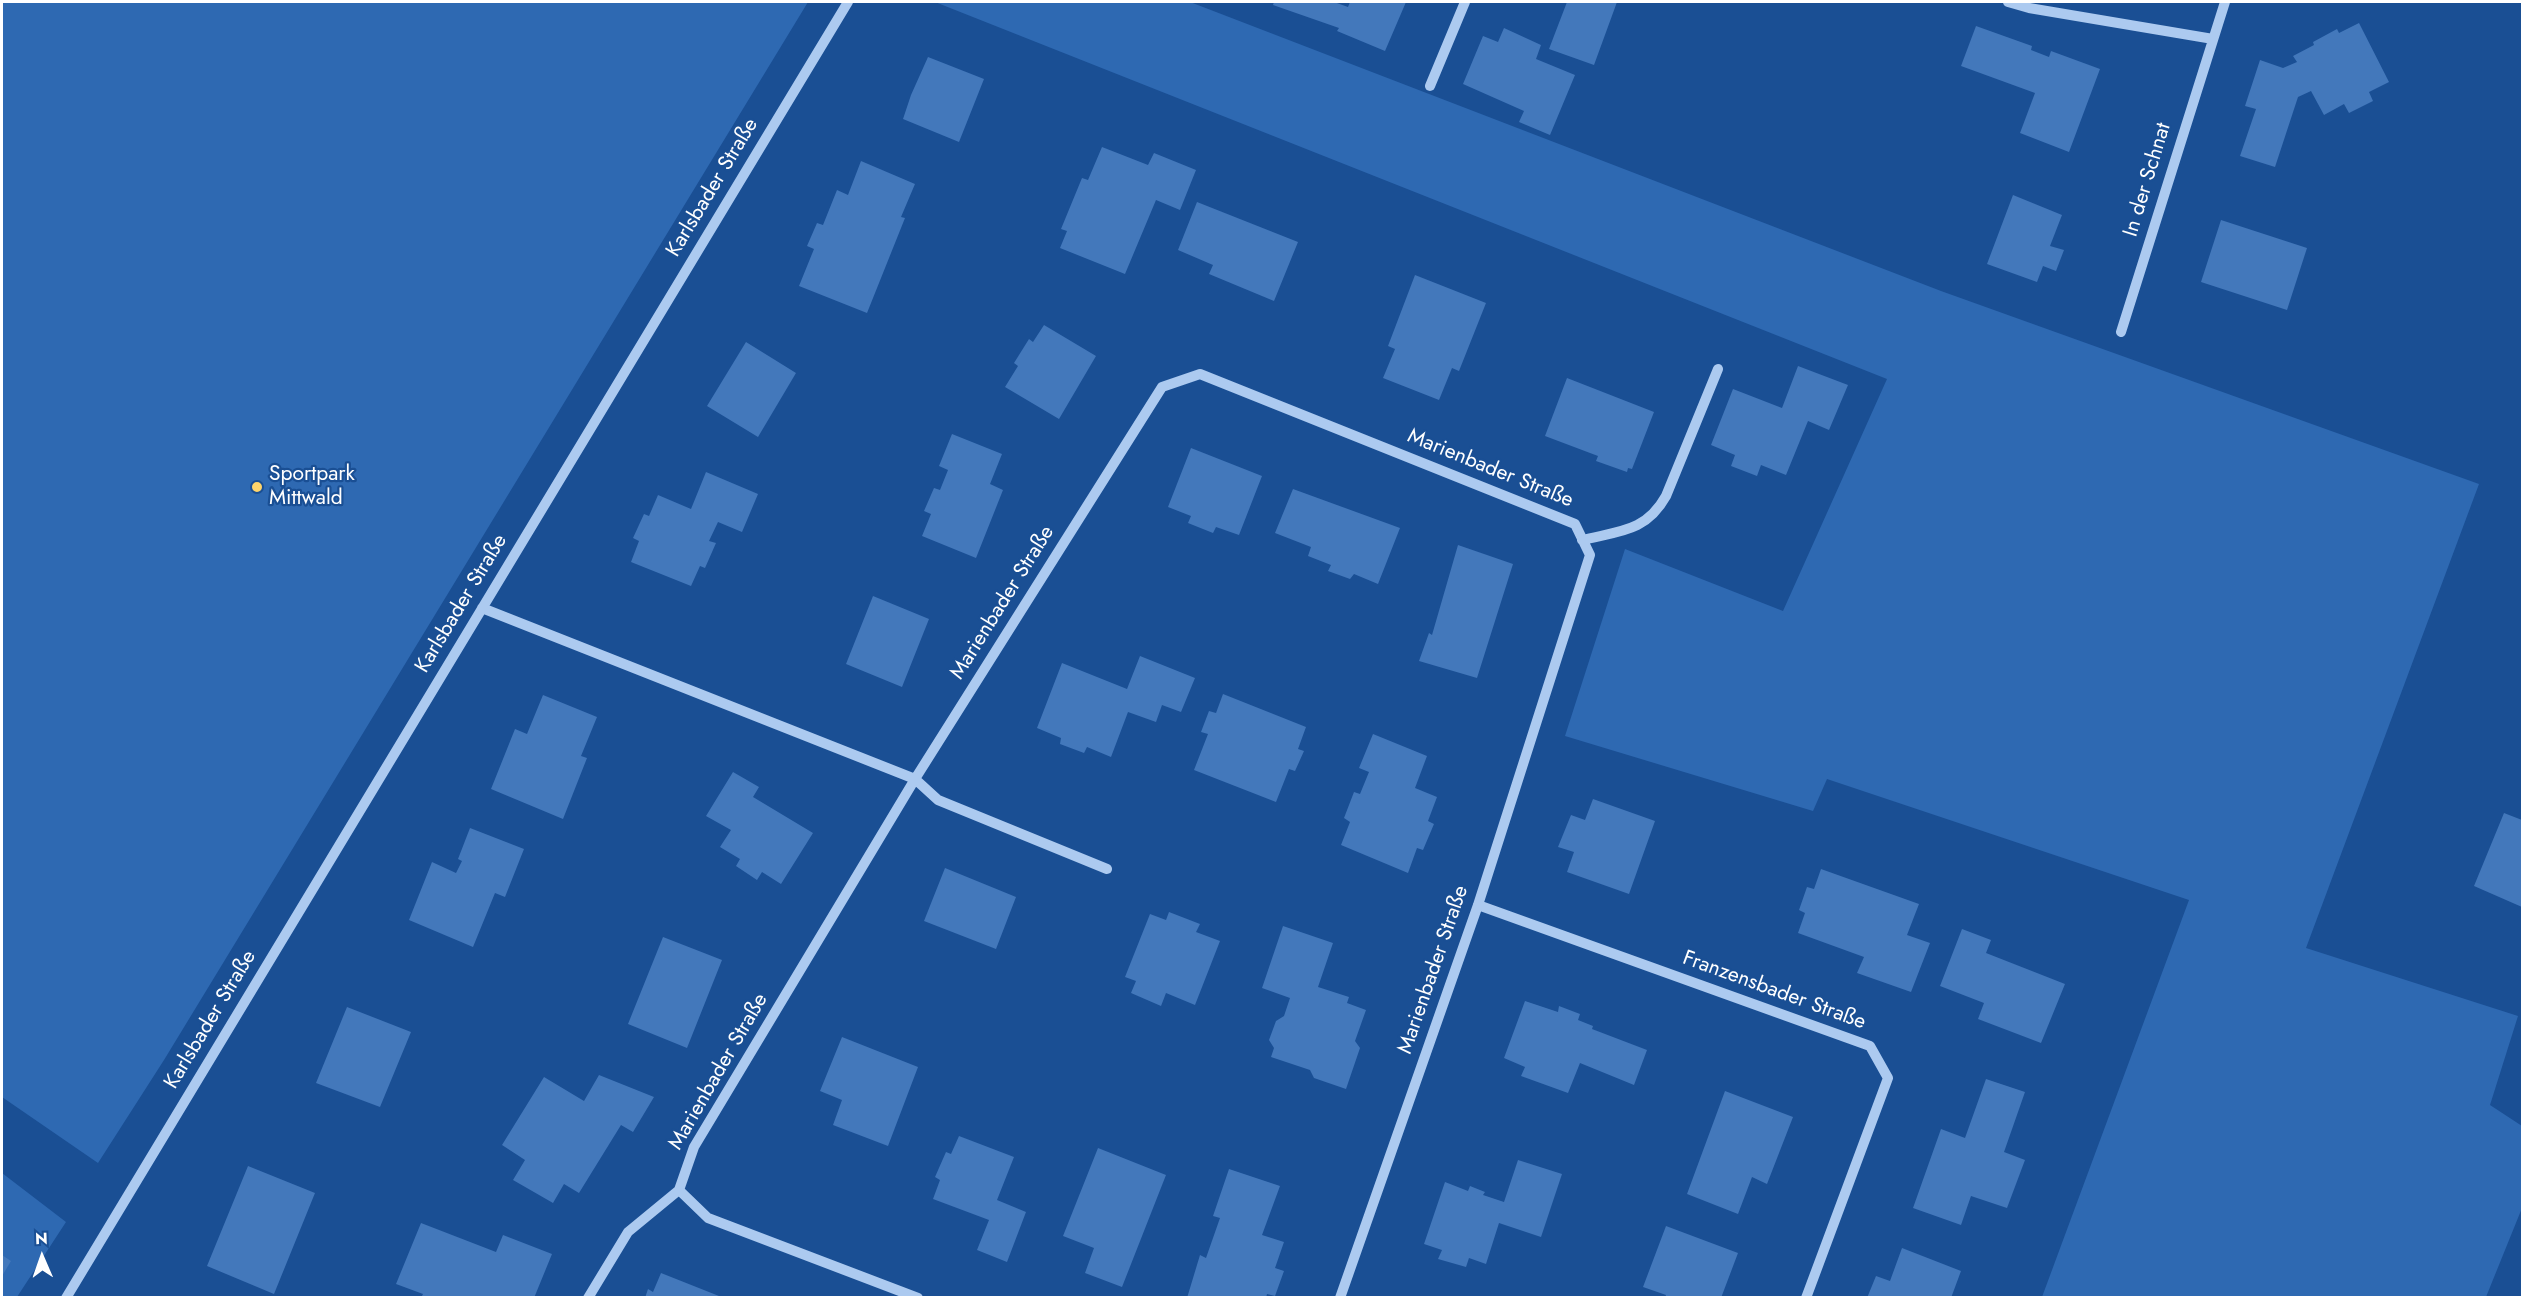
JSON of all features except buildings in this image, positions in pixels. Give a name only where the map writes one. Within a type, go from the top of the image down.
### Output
[{"type":"street","name":"Karlsbader Straße","points":[[66,1298],[848,2]]},
{"type":"street","points":[[1430,86],[1465,2]]},
{"type":"street","points":[[2008,2],[2029,8],[2213,39]]},
{"type":"street","name":"In der Schnat","points":[[2121,332],[2225,2]]},
{"type":"street","points":[[1582,540],[1635,527],[1656,514],[1666,496],[1718,369]]},
{"type":"street","name":"Marienbader Straße","points":[[679,1190],[694,1147],[915,779],[1162,387],[1200,374],[1575,524],[1590,555],[1478,905],[1340,1298]]},
{"type":"street","points":[[482,608],[915,779],[938,800],[1107,870]]},
{"type":"street","name":"Franzensbader Straße","points":[[1478,905],[1870,1046],[1888,1078],[1806,1298]]},
{"type":"street","points":[[588,1298],[628,1232],[679,1190],[708,1218],[918,1298]]},
{"type":"shaded area","name":"Sportpark Mittwald","points":[[2,2],[808,2],[164,1060],[98,1163],[2,1097]]},
{"type":"shaded area","points":[[935,2],[1190,2],[1941,291],[2479,484],[2306,948],[2518,1016],[2490,1105],[2522,1126],[2522,1208],[2486,1297],[2042,1297],[2189,900],[1827,779],[1813,811],[1565,736],[1625,549],[1783,611],[1887,379]]},
{"type":"shaded area","points":[[2,1173],[66,1222],[17,1297],[2,1297]]},
{"type":"place","name":"Sportpark Mittwald","points":[[257,487]]}]
